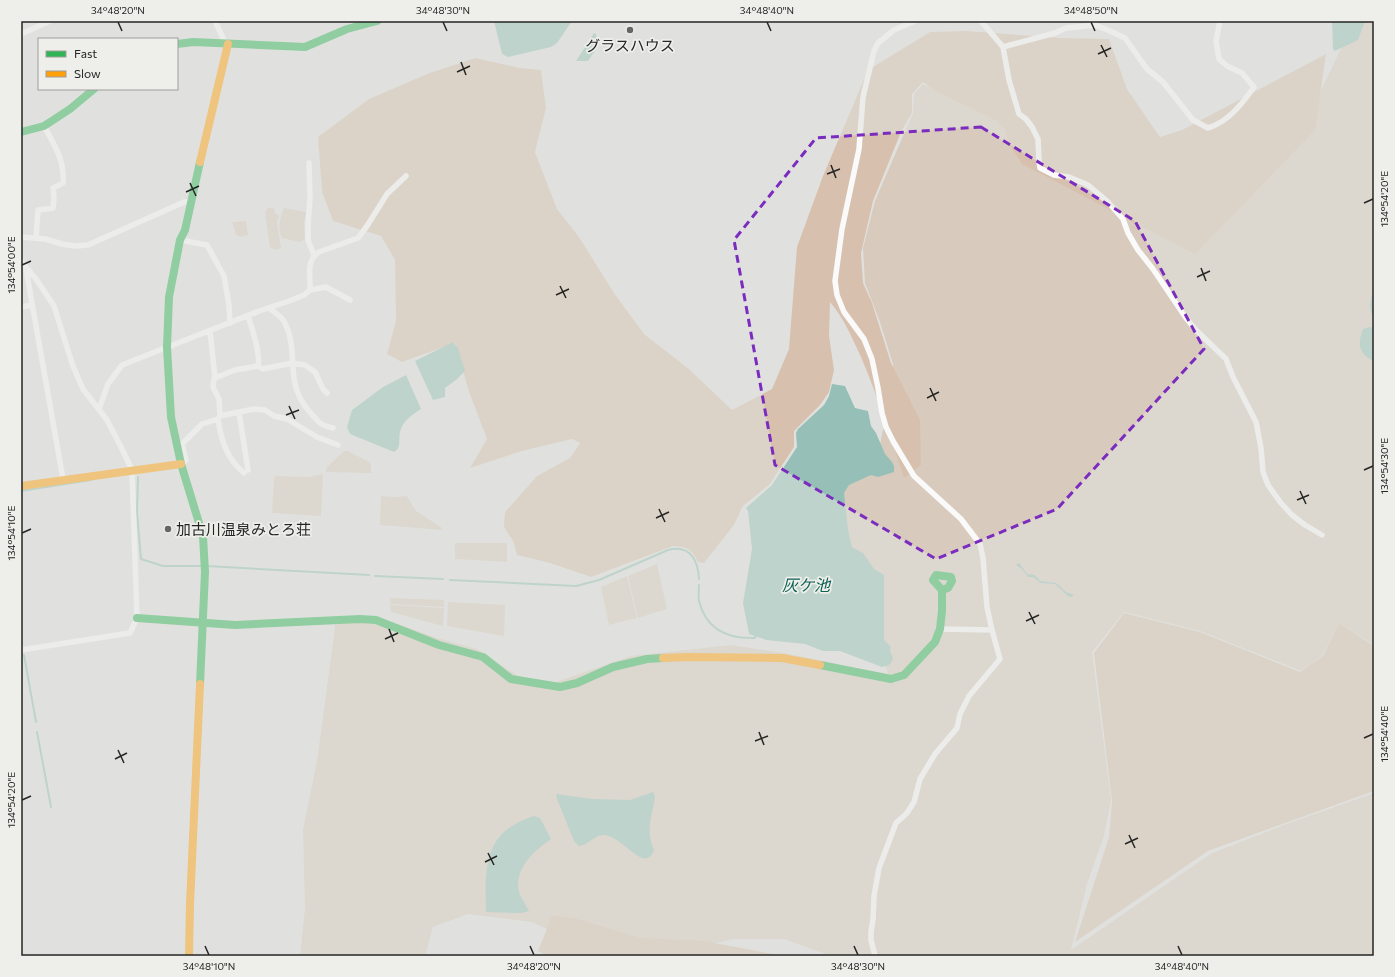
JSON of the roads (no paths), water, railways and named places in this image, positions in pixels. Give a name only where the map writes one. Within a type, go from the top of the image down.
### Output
[{"type":"street","points":[[21,34],[50,21]]},
{"type":"street","points":[[189,956],[205,572],[203,536],[181,464],[171,417],[167,347],[170,297],[180,240],[185,230],[226,44],[215,21]]},
{"type":"street","points":[[178,44],[193,42],[304,47],[362,23],[377,21]]},
{"type":"street","points":[[875,956],[871,940],[874,896],[879,868],[887,844],[896,823],[907,813],[914,802],[920,779],[935,754],[957,728],[960,714],[969,696],[1000,659],[987,607],[983,558],[980,544],[961,519],[914,476],[893,440],[886,427],[882,413],[872,359],[864,339],[844,312],[836,295],[835,281],[842,229],[859,149],[863,98],[874,51],[878,43],[894,30],[915,21]]},
{"type":"street","points":[[981,21],[1003,47],[1009,80],[1017,107],[1020,114],[1032,127],[1038,139],[1040,168],[1054,175],[1069,177],[1088,185],[1107,201],[1123,219],[1128,233],[1138,250],[1153,269],[1186,318],[1195,329],[1226,359],[1256,422],[1261,448],[1263,472],[1268,485],[1292,515],[1322,535]]},
{"type":"street","points":[[1003,47],[1055,33],[1066,28],[1094,25],[1110,31],[1125,38],[1146,69],[1163,82],[1193,120],[1208,128],[1217,125],[1240,106],[1254,87],[1242,73],[1227,66],[1219,59],[1216,41],[1220,21]]},
{"type":"street","points":[[21,132],[44,126],[70,109],[93,90]]},
{"type":"street","points":[[36,238],[38,210],[41,208],[53,208],[53,188],[63,183],[60,156],[44,126]]},
{"type":"street","points":[[309,163],[310,198],[308,240],[314,255]]},
{"type":"street","points":[[310,290],[308,267],[314,255],[358,238],[387,194],[406,176]]},
{"type":"street","points":[[21,237],[36,238],[75,246],[88,245],[184,202],[190,202]]},
{"type":"street","points":[[180,240],[207,245],[224,276],[229,305],[230,323]]},
{"type":"street","points":[[21,261],[36,279],[54,306],[72,366],[83,389],[99,409],[132,470],[137,618],[130,633],[21,650]]},
{"type":"street","points":[[26,267],[63,480]]},
{"type":"street","points":[[99,409],[108,384],[122,365],[304,295],[310,290],[326,288],[350,300]]},
{"type":"street","points":[[21,307],[32,305]]},
{"type":"street","points":[[269,308],[284,321],[291,344],[296,388],[303,404],[317,422],[333,428]]},
{"type":"street","points":[[248,316],[253,330],[259,361],[258,366]]},
{"type":"street","points":[[210,331],[215,378],[213,387],[218,399],[220,432],[225,447],[233,462],[246,471],[239,412]]},
{"type":"street","points":[[215,378],[235,370],[258,366],[263,370],[292,363],[308,367],[315,372],[323,389],[327,393]]},
{"type":"street","points":[[21,486],[181,464],[186,460],[182,444],[202,424],[219,417],[254,409],[265,410],[274,416],[287,420],[317,437],[338,445]]},
{"type":"street","points":[[137,618],[235,626],[360,619],[376,620],[439,644],[483,657],[511,679],[560,687],[577,683],[613,667],[647,659],[688,657],[782,658],[891,679],[904,675],[935,642],[940,629],[942,590]]},
{"type":"street","points":[[940,629],[992,630]]},
{"type":"water","points":[[494,21],[572,21],[557,43],[551,47],[508,57],[502,54]]},
{"type":"water","points":[[1332,21],[1365,21],[1358,40],[1335,51],[1333,49]]},
{"type":"water","points":[[594,33],[596,34],[598,46],[588,61],[576,61]]},
{"type":"water","points":[[1374,291],[1374,318],[1371,312],[1370,304]]},
{"type":"water","points":[[1370,327],[1374,328],[1374,361],[1365,356],[1362,352],[1360,344],[1363,329]]},
{"type":"water","points":[[453,342],[458,348],[465,371],[445,388],[445,397],[433,400],[415,361]]},
{"type":"water","points":[[406,375],[421,409],[409,418],[402,426],[397,450],[394,452],[350,434],[347,427],[352,410],[383,387]]},
{"type":"water","name":"灰ケ池","points":[[832,384],[845,386],[855,408],[868,411],[871,426],[876,433],[885,454],[894,466],[894,472],[878,477],[871,475],[849,485],[844,493],[848,530],[852,547],[863,553],[874,569],[884,575],[884,640],[891,647],[890,651],[893,658],[889,664],[884,667],[840,651],[823,651],[805,644],[766,640],[749,634],[743,603],[752,549],[748,511],[746,508],[772,485],[797,447],[796,433],[798,429],[824,405],[829,396]]},
{"type":"water","points":[[1019,563],[1027,574],[1035,575],[1040,581],[1056,583],[1066,592],[1074,595],[1071,597],[1068,596],[1055,584],[1041,583],[1033,577],[1028,577],[1022,569],[1016,565]]},
{"type":"water","points":[[653,792],[655,796],[651,817],[650,836],[654,850],[650,857],[644,858],[638,856],[610,836],[602,835],[579,846],[574,841],[556,794],[592,799],[630,800]]},
{"type":"water","points":[[534,816],[540,818],[551,839],[532,855],[522,868],[518,883],[519,892],[529,911],[521,913],[486,912],[486,880],[490,853],[496,842],[505,831],[517,823]]},
{"type":"waterway","points":[[138,477],[137,512],[141,559],[163,566],[202,566]]},
{"type":"waterway","points":[[21,491],[91,480]]},
{"type":"waterway","points":[[450,580],[576,586],[599,580],[668,550],[676,549],[682,549],[691,555],[695,560],[699,579]]},
{"type":"waterway","points":[[206,566],[369,575]]},
{"type":"waterway","points":[[375,576],[443,579]]},
{"type":"waterway","points":[[699,585],[699,601],[702,611],[712,625],[735,637],[755,638],[756,635]]},
{"type":"waterway","points":[[21,637],[22,644]]},
{"type":"waterway","points":[[24,655],[36,722]]},
{"type":"waterway","points":[[37,732],[51,807]]},
{"type":"place","name":"グラスハウス","points":[[630,30]]},
{"type":"place","name":"加古川温泉みとろ荘","points":[[168,529]]}]
